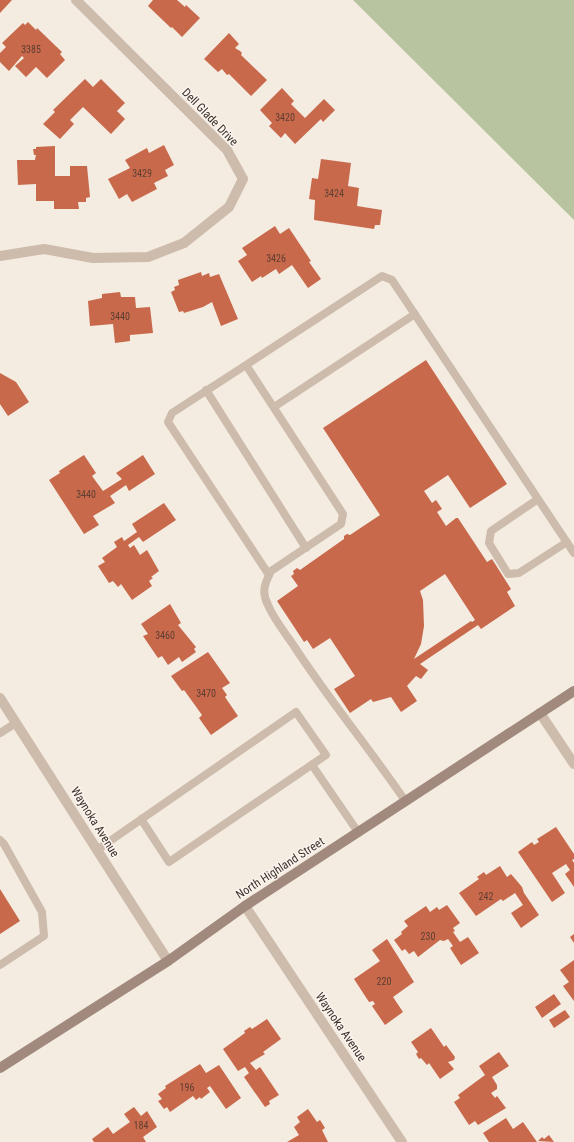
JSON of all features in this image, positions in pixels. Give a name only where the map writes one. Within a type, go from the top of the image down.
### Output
[{"type":"main road","name":"North Highland Street","points":[[0,1068],[168,961],[245,906],[406,802],[574,690]]},
{"type":"street","name":"Dell Glade Drive","points":[[0,256],[44,249],[93,258],[148,257],[184,243],[228,207],[243,180],[226,150],[76,0]]},
{"type":"street","name":"Waynoka Avenue","points":[[0,698],[168,961]]},
{"type":"street","points":[[540,713],[574,764]]},
{"type":"street","name":"Waynoka Avenue","points":[[245,906],[402,1142]]},
{"type":"lane","points":[[269,575],[168,422],[172,412],[382,276],[392,280],[574,553]]},
{"type":"lane","points":[[274,407],[415,314]]},
{"type":"lane","points":[[246,365],[343,514],[341,524],[271,571],[264,586],[267,604],[319,684],[374,755],[406,802]]},
{"type":"lane","points":[[206,390],[306,548]]},
{"type":"lane","points":[[538,499],[490,531],[489,543],[508,574],[519,573],[566,542]]},
{"type":"lane","points":[[97,850],[141,819],[296,712],[326,755],[169,862],[141,819]]},
{"type":"lane","points":[[0,733],[16,723]]},
{"type":"lane","points":[[312,764],[358,832]]},
{"type":"lane","points":[[0,840],[4,844],[42,912],[44,936],[0,965]]},
{"type":"green space","points":[[353,0],[574,0],[574,220]]},
{"type":"building","points":[[0,0],[12,0],[0,13]]},
{"type":"building","points":[[153,0],[177,0],[185,7],[186,5],[200,18],[182,37],[148,6]]},
{"type":"building","points":[[28,22],[36,30],[37,28],[62,52],[60,54],[65,60],[47,78],[36,67],[26,77],[15,66],[24,58],[22,56],[9,71],[0,62],[0,53],[6,47],[2,43],[23,23],[25,25]]},
{"type":"building","points":[[229,33],[239,44],[235,48],[242,53],[241,55],[267,80],[251,96],[229,74],[227,75],[222,69],[218,72],[204,59]]},
{"type":"building","points":[[85,79],[93,87],[101,79],[125,103],[117,111],[125,119],[111,134],[83,107],[70,120],[74,124],[60,139],[43,124],[55,112],[53,110]]},
{"type":"building","points":[[282,88],[294,101],[291,104],[305,118],[324,99],[335,110],[323,122],[321,119],[295,144],[285,133],[281,138],[269,126],[272,123],[260,110]]},
{"type":"building","points":[[164,145],[174,165],[165,170],[168,176],[154,183],[157,189],[132,202],[127,194],[119,199],[108,179],[130,168],[125,160],[147,148],[149,153]]},
{"type":"building","points":[[55,146],[55,176],[70,176],[70,166],[87,166],[90,197],[86,198],[86,202],[78,202],[79,209],[54,209],[54,201],[36,201],[36,184],[18,185],[17,160],[35,160],[36,155],[34,155],[33,149],[36,149],[36,147]]},
{"type":"building","points":[[321,159],[351,163],[348,186],[359,188],[357,206],[382,210],[380,225],[375,225],[374,229],[314,220],[315,200],[309,199],[312,178],[318,179]]},
{"type":"building","points":[[275,226],[280,234],[289,228],[321,279],[308,288],[292,265],[279,274],[276,269],[262,278],[261,276],[252,282],[238,261],[247,255],[242,248]]},
{"type":"building","points":[[201,272],[202,276],[209,273],[210,277],[219,274],[238,319],[221,326],[212,302],[203,307],[184,313],[183,311],[179,312],[171,292],[175,290],[174,287],[179,285],[178,280]]},
{"type":"building","points":[[120,292],[121,297],[135,297],[136,308],[150,307],[153,333],[130,335],[130,341],[115,343],[113,324],[90,326],[88,301],[102,298],[102,294]]},
{"type":"building","points":[[426,360],[507,484],[470,508],[448,475],[424,491],[432,503],[436,500],[442,509],[437,512],[446,526],[458,518],[487,562],[492,559],[511,589],[507,592],[515,606],[481,629],[478,625],[420,664],[428,670],[421,679],[416,676],[407,686],[417,701],[401,712],[391,697],[373,702],[371,699],[350,713],[334,689],[355,676],[330,638],[313,649],[307,640],[304,642],[277,601],[298,586],[291,576],[294,574],[293,571],[297,568],[300,570],[344,539],[344,536],[347,534],[350,535],[380,515],[323,428]],"holes":[[[445,574],[475,620],[472,622],[471,621],[414,659],[421,644],[424,626],[423,600],[420,591]]]},
{"type":"building","points":[[0,373],[16,382],[29,402],[8,416],[0,404]]},
{"type":"building","points":[[84,455],[96,473],[92,476],[103,491],[122,479],[116,473],[143,455],[155,474],[129,491],[126,485],[110,496],[115,503],[93,516],[99,525],[84,534],[49,480],[60,473],[59,471]]},
{"type":"building","points":[[164,503],[176,520],[143,542],[139,537],[128,545],[130,548],[134,545],[140,555],[147,550],[159,571],[151,577],[153,578],[149,581],[152,586],[132,600],[121,584],[118,587],[113,581],[109,583],[98,566],[105,562],[102,558],[117,547],[114,542],[122,537],[124,541],[137,532],[132,524]]},
{"type":"building","points":[[170,604],[181,623],[178,625],[196,647],[194,649],[196,652],[182,662],[179,657],[168,665],[162,656],[158,658],[143,636],[148,634],[141,624]]},
{"type":"building","points":[[208,652],[230,683],[222,688],[227,695],[225,697],[238,716],[211,735],[199,718],[202,715],[184,690],[182,691],[171,676]]},
{"type":"building","points":[[556,827],[574,854],[574,859],[572,860],[574,863],[574,887],[565,874],[570,870],[566,864],[552,873],[565,893],[552,902],[518,852],[532,842],[534,845],[539,842],[537,839]]},
{"type":"building","points":[[500,866],[507,877],[511,874],[522,887],[524,893],[539,915],[521,928],[511,913],[523,905],[515,893],[503,901],[501,899],[476,916],[459,893],[479,879],[477,877],[484,872],[486,875]]},
{"type":"building","points":[[0,889],[20,921],[0,934]]},
{"type":"building","points":[[447,905],[460,923],[453,928],[455,931],[453,932],[460,942],[468,937],[479,953],[461,965],[450,948],[453,946],[448,939],[444,941],[440,940],[418,957],[414,951],[409,954],[405,949],[402,951],[394,940],[402,934],[401,932],[408,926],[404,921],[426,906],[430,912],[437,907],[439,910]]},
{"type":"building","points":[[574,934],[574,943],[570,937]]},
{"type":"building","points":[[387,939],[414,982],[393,997],[403,1012],[385,1025],[372,1006],[375,1004],[373,1001],[369,1002],[354,979],[380,961],[372,950]]},
{"type":"building","points":[[574,960],[574,1001],[563,986],[569,982],[560,970]]},
{"type":"building","points":[[554,994],[561,1004],[542,1018],[535,1007]]},
{"type":"building","points":[[565,1010],[570,1017],[554,1028],[549,1020]]},
{"type":"building","points":[[267,1019],[281,1039],[263,1052],[265,1054],[250,1063],[256,1070],[260,1067],[279,1095],[269,1101],[270,1104],[265,1107],[244,1077],[249,1073],[245,1067],[238,1071],[223,1049],[245,1033],[244,1031],[250,1027],[252,1029]]},
{"type":"building","points":[[431,1028],[444,1047],[446,1045],[455,1057],[454,1060],[448,1062],[454,1069],[440,1079],[429,1063],[427,1065],[421,1058],[419,1059],[416,1054],[418,1052],[411,1042]]},
{"type":"building","points":[[499,1052],[509,1066],[492,1077],[497,1085],[497,1089],[491,1093],[495,1098],[497,1096],[506,1108],[478,1125],[475,1121],[469,1125],[454,1102],[460,1098],[458,1095],[485,1075],[479,1066]]},
{"type":"building","points":[[200,1064],[206,1073],[219,1065],[241,1098],[226,1109],[210,1086],[207,1088],[210,1092],[201,1099],[200,1097],[196,1100],[193,1096],[170,1112],[167,1107],[164,1109],[158,1101],[162,1099],[158,1094],[166,1088],[165,1086]]},
{"type":"building","points":[[134,1107],[141,1116],[147,1111],[157,1127],[143,1137],[146,1142],[94,1142],[92,1139],[108,1127],[113,1134],[130,1122],[124,1114]]},
{"type":"building","points":[[308,1109],[317,1122],[320,1120],[325,1128],[322,1130],[328,1142],[287,1142],[299,1135],[294,1127],[300,1122],[297,1117]]},
{"type":"building","points":[[506,1118],[513,1129],[523,1122],[537,1142],[489,1142],[483,1133]]},
{"type":"building","points":[[549,1135],[554,1142],[538,1141],[542,1137],[544,1139]]}]
